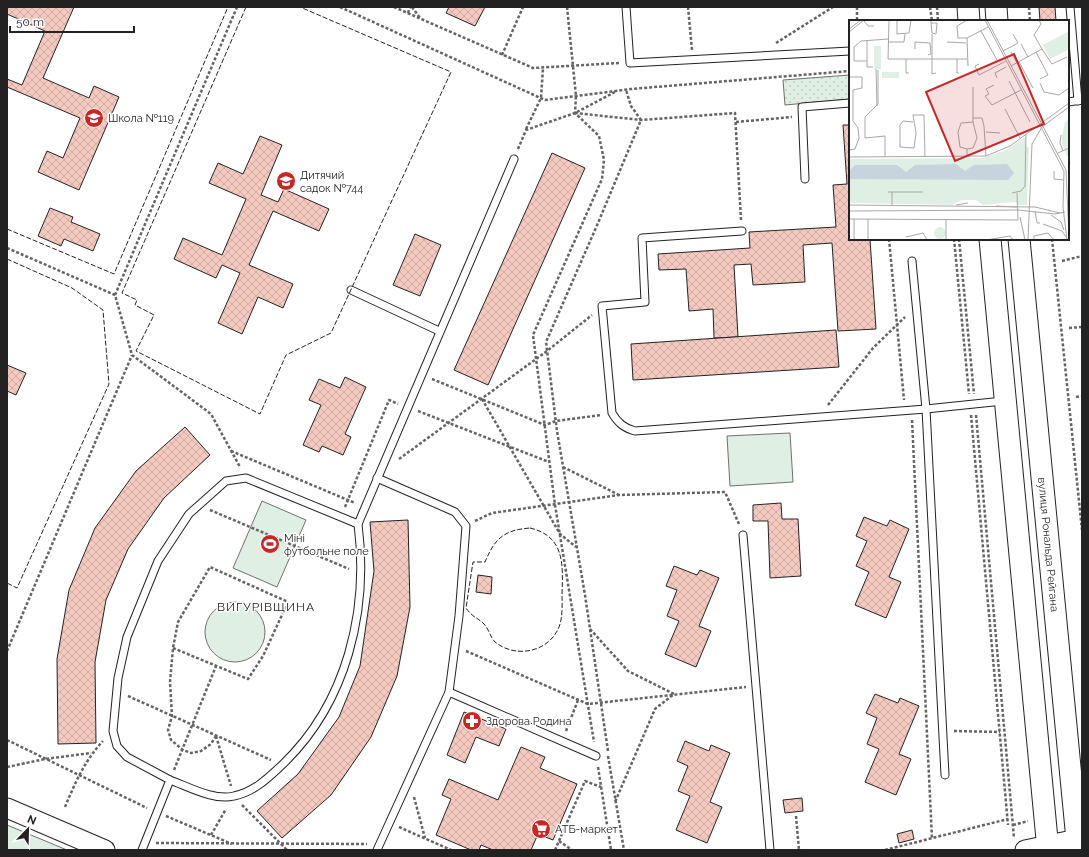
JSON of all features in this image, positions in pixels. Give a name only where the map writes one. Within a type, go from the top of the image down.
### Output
[{"type":"main road","points":[[968,7],[969,20]]},
{"type":"main road","points":[[996,7],[997,20]]},
{"type":"main road","points":[[990,240],[1004,401],[1048,848]]},
{"type":"main road","name":"вулиця Рональда Рейгана","points":[[1019,240],[1079,842]]},
{"type":"street","points":[[7,808],[105,850]]},
{"type":"street","points":[[1025,850],[1048,848],[1079,842]]},
{"type":"lane","points":[[626,7],[630,63],[849,51]]},
{"type":"lane","points":[[1069,102],[1080,100],[1070,7]]},
{"type":"lane","points":[[805,179],[802,107],[849,103]]},
{"type":"lane","points":[[358,524],[246,478],[226,481],[189,514],[158,561],[127,637],[116,691],[112,731],[117,746],[127,757],[170,780],[219,797],[234,796],[262,784],[293,754],[330,704],[349,655],[360,595],[358,524],[439,330],[514,159]]},
{"type":"lane","points":[[742,231],[642,238],[645,302],[602,306],[612,413],[626,428],[635,431],[908,411],[1004,401]]},
{"type":"lane","points":[[912,261],[926,409],[945,775]]},
{"type":"lane","points":[[351,290],[439,330]]},
{"type":"lane","points":[[378,476],[455,512],[466,526],[450,692],[379,847]]},
{"type":"lane","points":[[743,535],[770,850]]},
{"type":"lane","points":[[450,692],[596,756]]},
{"type":"lane","points":[[142,850],[170,780]]},
{"type":"path","points":[[237,7],[115,295],[132,355],[211,414],[246,478]]},
{"type":"path","points":[[340,7],[545,100],[626,90],[849,71]]},
{"type":"path","points":[[394,7],[533,68],[630,63]]},
{"type":"path","points":[[408,13],[411,7],[421,19]]},
{"type":"path","points":[[502,55],[523,7]]},
{"type":"path","points":[[567,7],[574,66],[576,96],[575,113],[599,136],[604,160],[602,179],[533,335],[555,505],[611,850]]},
{"type":"path","points":[[688,7],[692,52],[699,51]]},
{"type":"path","points":[[780,45],[772,46],[833,7]]},
{"type":"path","points":[[857,7],[857,20]]},
{"type":"path","points":[[930,7],[932,20]]},
{"type":"path","points":[[937,7],[938,20]]},
{"type":"path","points":[[1028,7],[1030,20]]},
{"type":"path","points":[[514,159],[541,98],[543,68]]},
{"type":"path","points":[[626,90],[631,106],[641,120]]},
{"type":"path","points":[[526,130],[575,113],[617,91]]},
{"type":"path","points":[[575,113],[641,120],[735,113],[742,231]]},
{"type":"path","points":[[736,122],[802,116]]},
{"type":"path","points":[[624,850],[615,802],[590,629],[563,467],[546,342],[641,120]]},
{"type":"path","points":[[889,240],[897,325],[908,411],[932,839]]},
{"type":"path","points":[[954,240],[972,405],[1013,825]]},
{"type":"path","points":[[959,240],[1008,825]]},
{"type":"path","points":[[1052,240],[1082,530]]},
{"type":"path","points":[[7,248],[115,295]]},
{"type":"path","points":[[1062,261],[1082,256]]},
{"type":"path","points":[[378,476],[482,398],[547,352],[602,306]]},
{"type":"path","points":[[818,417],[873,348],[916,306]]},
{"type":"path","points":[[1069,328],[1082,327]]},
{"type":"path","points":[[7,651],[132,355]]},
{"type":"path","points":[[421,374],[545,425],[556,421],[612,413]]},
{"type":"path","points":[[1076,397],[1082,396]]},
{"type":"path","points":[[482,398],[560,534],[577,547]]},
{"type":"path","points":[[341,518],[389,400],[550,462]]},
{"type":"path","points":[[231,451],[365,507]]},
{"type":"path","points":[[563,467],[619,495]]},
{"type":"path","points":[[466,526],[492,513],[619,495],[725,492],[743,535]]},
{"type":"path","points":[[210,510],[360,573]]},
{"type":"path","points":[[173,648],[248,679],[263,656],[288,602],[210,567],[178,622],[173,648],[170,682],[172,716],[168,730],[171,740],[183,750],[191,753],[201,751],[211,744],[216,736]]},
{"type":"path","points":[[590,629],[628,671],[674,694]]},
{"type":"path","points":[[455,646],[588,704],[756,686]]},
{"type":"path","points":[[170,780],[216,666]]},
{"type":"path","points":[[116,691],[282,764]]},
{"type":"path","points":[[615,802],[656,708],[674,694]]},
{"type":"path","points":[[562,741],[578,700]]},
{"type":"path","points":[[927,730],[1000,732]]},
{"type":"path","points":[[65,807],[79,775],[92,753],[112,731]]},
{"type":"path","points":[[216,736],[234,796],[287,850]]},
{"type":"path","points":[[7,740],[157,812],[232,844]]},
{"type":"path","points":[[7,767],[45,759],[92,753]]},
{"type":"path","points":[[410,779],[425,839]]},
{"type":"path","points":[[555,850],[584,781],[601,787]]},
{"type":"path","points":[[211,835],[234,796]]},
{"type":"path","points":[[796,816],[799,850]]},
{"type":"path","points":[[886,850],[1008,819]]},
{"type":"path","points":[[389,823],[451,850]]},
{"type":"path","points":[[559,841],[572,850]]},
{"type":"path","points":[[149,843],[280,844],[379,847]]},
{"type":"green space","points":[[849,75],[849,99],[785,105],[783,80]]},
{"type":"green space","points":[[790,433],[793,482],[730,486],[727,436]]},
{"type":"green space","name":"Міні футбольне поле","points":[[262,501],[306,520],[277,587],[233,568]]},
{"type":"green space","points":[[235,602],[252,607],[260,615],[265,632],[260,649],[252,657],[235,662],[218,657],[210,649],[205,632],[210,615],[218,607]]},
{"type":"green space","points":[[7,825],[67,850],[7,850]]},
{"type":"building","points":[[7,7],[74,7],[43,78],[89,98],[94,86],[119,97],[79,190],[38,172],[47,151],[63,158],[80,118],[7,87],[7,79],[22,85],[45,31],[7,14]]},
{"type":"building","points":[[449,7],[485,7],[475,26],[446,13]]},
{"type":"building","points":[[1039,7],[1055,7],[1056,20],[1040,20]]},
{"type":"building","points":[[843,125],[849,125],[849,240],[870,240],[876,329],[838,331],[832,243],[803,245],[805,282],[753,285],[751,264],[734,265],[738,337],[714,338],[713,309],[689,311],[686,269],[659,270],[658,254],[750,248],[749,232],[836,227],[833,185],[847,184]]},
{"type":"building","points":[[260,136],[282,145],[261,195],[278,202],[284,189],[329,209],[319,231],[273,211],[249,265],[293,284],[283,308],[258,297],[242,334],[218,323],[240,273],[222,265],[216,278],[174,259],[183,238],[222,255],[246,199],[209,183],[218,163],[243,174]]},
{"type":"building","points":[[552,153],[585,168],[488,385],[454,370]]},
{"type":"building","points":[[50,208],[73,217],[71,222],[100,234],[93,251],[64,239],[61,246],[38,236]]},
{"type":"building","points":[[415,234],[441,245],[420,296],[393,285]]},
{"type":"building","points":[[836,330],[839,367],[633,380],[631,344]]},
{"type":"building","points":[[7,365],[26,373],[16,395],[7,391]]},
{"type":"building","points":[[345,377],[366,387],[345,434],[351,437],[343,455],[322,446],[319,452],[303,445],[321,405],[309,400],[319,379],[340,388]]},
{"type":"building","points":[[185,427],[210,455],[164,498],[128,549],[106,600],[95,662],[96,743],[58,744],[57,659],[69,590],[95,528],[136,471]]},
{"type":"building","points":[[781,503],[782,519],[798,519],[801,576],[770,578],[768,521],[753,521],[753,505]]},
{"type":"building","points":[[864,517],[887,526],[890,520],[909,529],[889,577],[901,582],[886,618],[855,605],[869,572],[856,566],[867,541],[856,536]]},
{"type":"building","points":[[408,520],[410,607],[397,676],[371,737],[331,795],[282,838],[257,811],[298,774],[339,717],[360,666],[374,571],[370,522]]},
{"type":"building","points":[[674,566],[697,575],[700,570],[719,578],[699,626],[711,631],[696,667],[665,654],[679,621],[667,616],[677,590],[666,586]]},
{"type":"building","points":[[478,575],[492,577],[491,594],[476,592]]},
{"type":"building","points":[[875,694],[898,703],[900,698],[919,706],[899,754],[911,759],[896,795],[865,782],[879,749],[867,744],[877,718],[866,713]]},
{"type":"building","points":[[464,712],[506,729],[499,746],[476,737],[465,763],[447,755]]},
{"type":"building","points":[[685,741],[709,751],[711,745],[730,753],[710,802],[722,807],[707,843],[676,830],[690,796],[678,791],[688,766],[677,761]]},
{"type":"building","points":[[521,747],[545,757],[540,768],[577,784],[553,840],[538,834],[531,850],[493,850],[481,845],[479,850],[471,850],[436,835],[451,799],[442,795],[449,779],[498,800]]},
{"type":"building","points":[[802,798],[803,811],[785,813],[783,800]]},
{"type":"building","points":[[912,830],[914,839],[899,843],[897,834]]},
{"type":"fence","points":[[7,229],[114,274],[228,7]]},
{"type":"fence","points":[[246,7],[122,293],[137,300],[135,305],[154,315],[136,351],[260,414],[286,355],[331,333],[451,72],[300,7]]},
{"type":"fence","points":[[7,259],[72,288],[103,310],[109,384],[17,588],[7,583]]},
{"type":"fence","points":[[530,528],[541,532],[550,538],[560,553],[562,562],[561,619],[554,636],[548,642],[531,650],[512,650],[495,642],[484,624],[466,608],[473,562],[485,562],[497,541],[507,533],[530,528]]},
{"type":"place","name":"Школа №119","points":[[94,118]]},
{"type":"place","name":"Дитячий садок №744","points":[[286,181]]},
{"type":"place","name":"Міні футбольне поле","points":[[270,544]]},
{"type":"place","name":"Здорова Родина","points":[[472,721]]},
{"type":"place","name":"АТБ-маркет","points":[[541,829]]},
{"type":"district","name":"ВИГУРІВЩИНА","points":[[266,607]]}]
